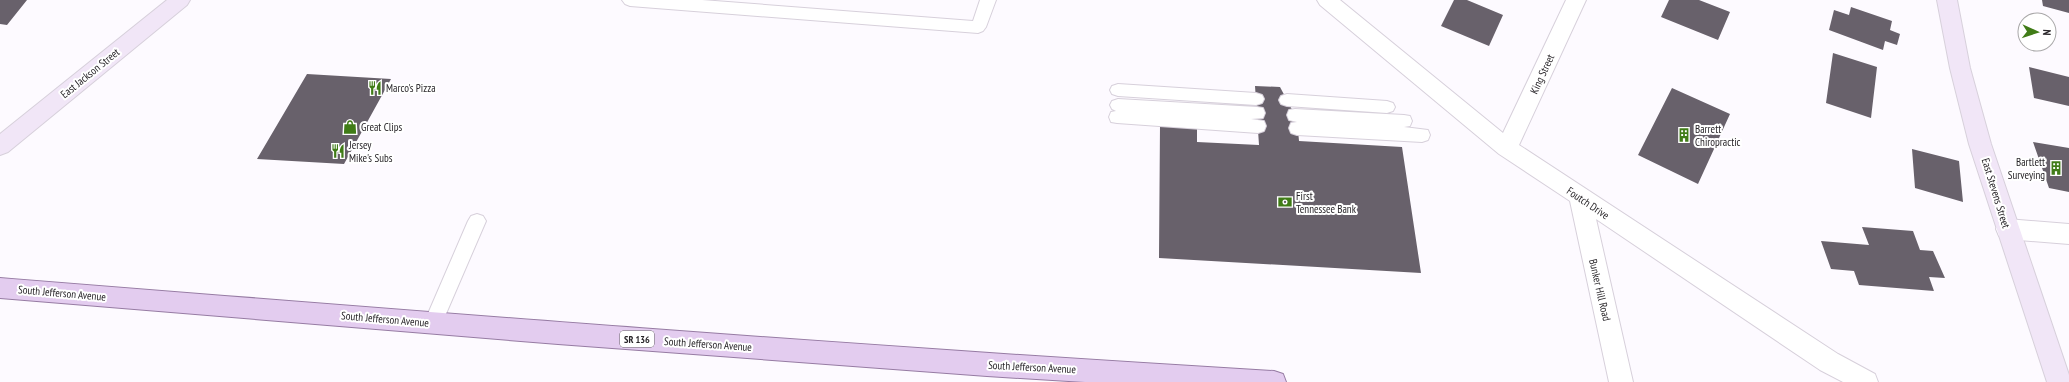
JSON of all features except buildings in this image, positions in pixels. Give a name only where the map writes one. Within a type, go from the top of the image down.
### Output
[{"type":"main road","name":"South Jefferson Avenue","points":[[0,288],[433,323],[980,364],[1274,382]]},
{"type":"street","name":"East Jackson Street","points":[[0,146],[180,0]]},
{"type":"street","name":"Foutch Drive","points":[[1327,0],[1507,148],[1580,198],[1829,362],[1866,382]]},
{"type":"street","name":"King Street","points":[[1507,148],[1576,0]]},
{"type":"street","name":"East Stevens Street","points":[[1947,0],[1960,68],[1980,144],[2059,382]]},
{"type":"street","name":"Bunker Hill Road","points":[[1580,198],[1621,382]]},
{"type":"street","points":[[2007,229],[2069,234]]},
{"type":"lane","points":[[630,0],[978,27],[988,0]]},
{"type":"lane","points":[[1287,100],[1387,106]]},
{"type":"lane","points":[[1118,104],[1257,112],[1118,104]]},
{"type":"lane","points":[[1404,121],[1296,121],[1422,135]]},
{"type":"lane","points":[[433,323],[477,221]]},
{"type":"place","name":"Marco's Pizza","points":[[375,88]]},
{"type":"place","name":"Great Clips","points":[[350,127]]},
{"type":"place","name":"Barrett Chiropractic","points":[[1684,135]]},
{"type":"place","name":"Jersey Mike's Subs","points":[[338,151]]},
{"type":"place","name":"Bartlett Surveying","points":[[2056,168]]},
{"type":"place","name":"First Tennessee Bank","points":[[1285,202]]}]
